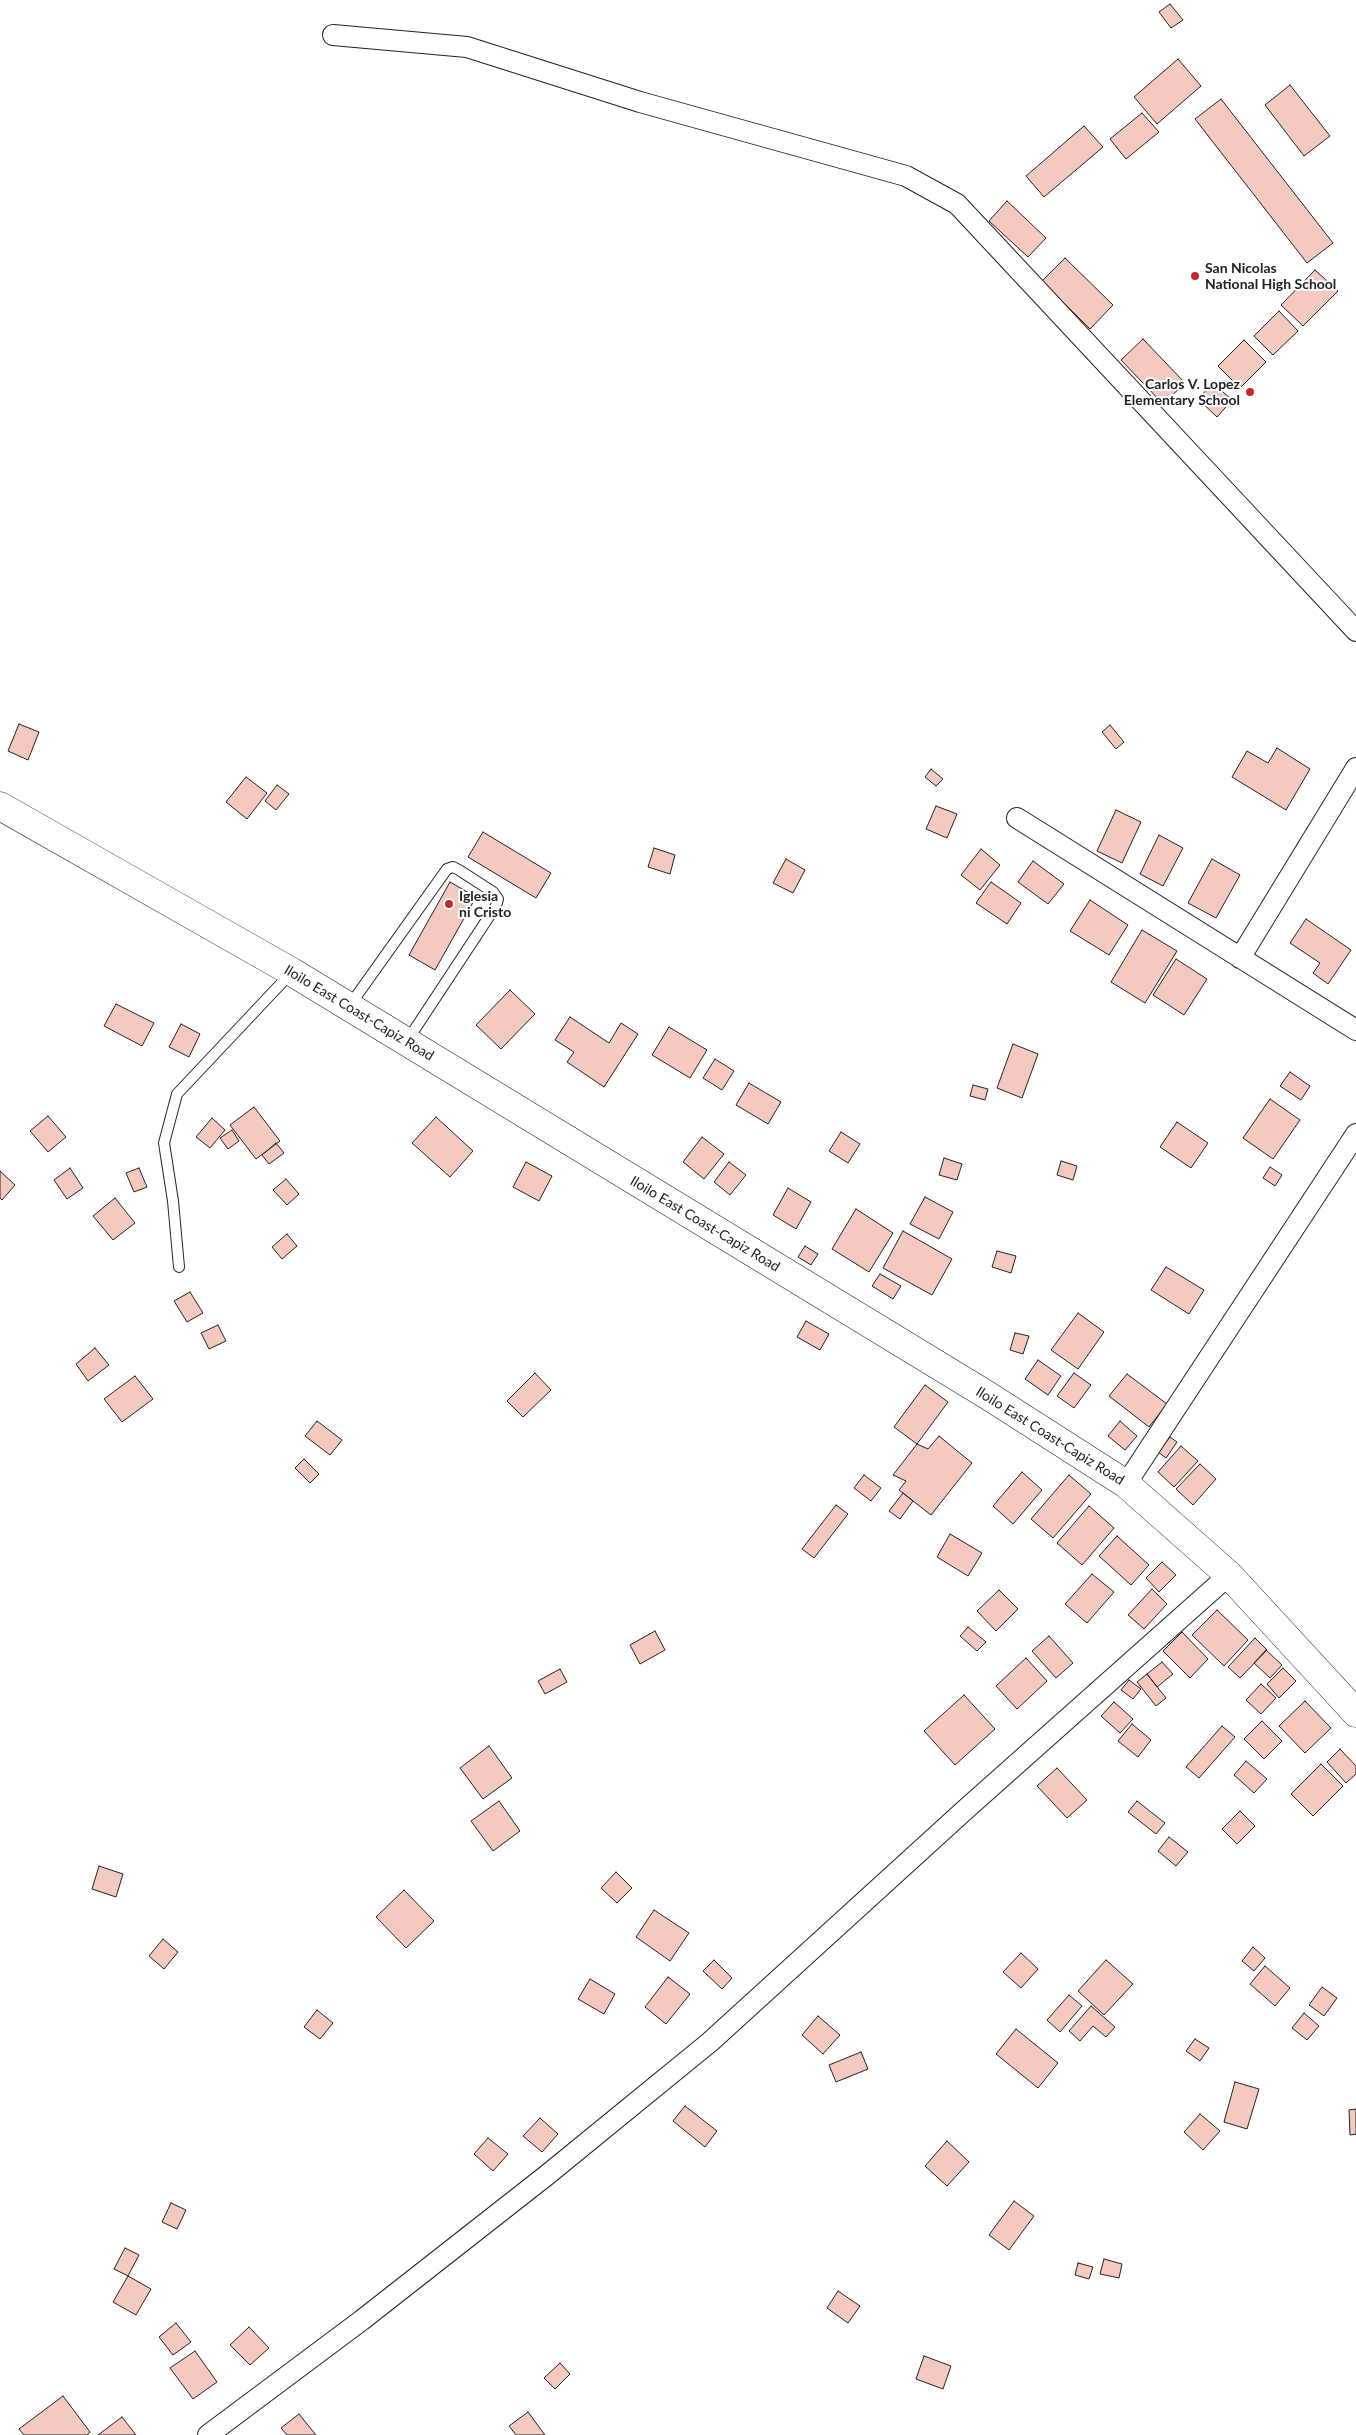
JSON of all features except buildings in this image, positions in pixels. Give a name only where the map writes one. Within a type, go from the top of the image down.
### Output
[{"type":"main road","name":"Iloilo East Coast-Capiz Road","points":[[0,806],[292,972],[987,1395],[1126,1484],[1229,1576],[1356,1713]]},
{"type":"street","points":[[333,35],[467,47],[640,102],[906,176],[957,204],[1356,630]]},
{"type":"street","points":[[1240,958],[1356,768]]},
{"type":"street","points":[[1017,818],[1356,1030]]},
{"type":"street","points":[[1126,1484],[1356,1134]]},
{"type":"street","points":[[208,2435],[378,2308],[547,2175],[710,2042],[1229,1576]]},
{"type":"lane","points":[[348,1006],[447,869],[453,867],[459,870],[493,892],[498,899],[496,906],[407,1042]]},
{"type":"lane","points":[[179,1268],[173,1201],[164,1143],[177,1094],[292,972]]},
{"type":"place","name":"San Nicolas National High School","points":[[1195,276]]},
{"type":"place","name":"Carlos V. Lopez Elementary School","points":[[1250,392]]},
{"type":"place","name":"Iglesia ni Cristo","points":[[449,904]]}]
